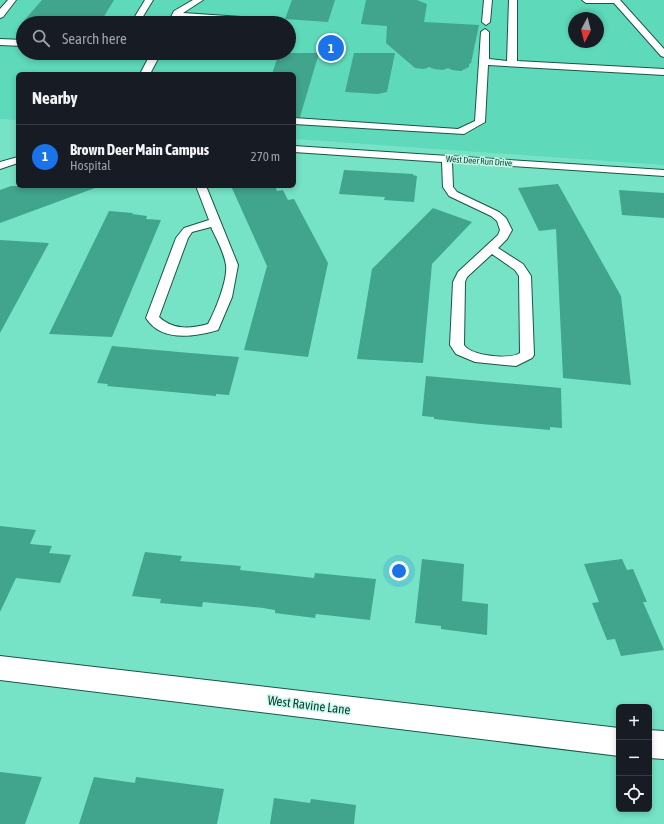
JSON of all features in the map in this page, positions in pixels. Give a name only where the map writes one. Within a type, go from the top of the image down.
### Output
[{"type":"street","name":"West Ravine Lane","points":[[0,668],[616,742]]},
{"type":"street","points":[[652,744],[664,745]]},
{"type":"lane","points":[[0,15],[12,0]]},
{"type":"lane","points":[[139,16],[149,0]]},
{"type":"lane","points":[[178,16],[199,0]]},
{"type":"lane","points":[[486,22],[488,0]]},
{"type":"lane","points":[[512,63],[513,0]]},
{"type":"lane","points":[[586,0],[616,2],[664,54]]},
{"type":"lane","points":[[296,121],[460,132],[480,122],[486,32]]},
{"type":"lane","points":[[0,42],[16,43]]},
{"type":"lane","points":[[146,72],[152,60]]},
{"type":"lane","points":[[484,62],[664,72]]},
{"type":"lane","name":"West Deer Run Drive","points":[[296,149],[664,173]]},
{"type":"lane","points":[[447,159],[448,187],[453,194],[495,214],[502,220],[506,230],[503,237],[491,248],[462,275],[460,278],[457,345],[461,351],[475,358],[516,362],[527,355],[526,276],[519,267],[491,248]]},
{"type":"lane","points":[[0,166],[16,161]]},
{"type":"lane","points":[[201,188],[232,265],[231,278],[219,316],[213,327],[194,332],[177,332],[160,326],[152,318],[182,238],[188,230],[214,222]]},
{"type":"shaded area","points":[[0,0],[664,0],[664,165],[296,139],[296,72],[16,72],[16,120],[0,119]]},
{"type":"building","points":[[42,0],[114,0],[104,16],[28,16]]},
{"type":"building","points":[[292,0],[335,0],[328,22],[296,20],[296,16],[286,16]]},
{"type":"building","points":[[366,0],[417,0],[427,4],[424,22],[479,25],[469,67],[461,71],[448,68],[443,70],[429,67],[424,69],[415,68],[386,43],[387,26],[361,24]]},
{"type":"building","points":[[296,53],[319,53],[300,117],[296,117],[296,72],[273,72],[277,60],[296,60]]},
{"type":"building","points":[[354,53],[395,53],[387,92],[378,94],[345,92]]},
{"type":"building","points":[[344,170],[413,174],[417,176],[414,202],[384,200],[385,197],[339,194]]},
{"type":"building","points":[[558,184],[621,296],[631,385],[563,378],[556,229],[539,231],[518,188]]},
{"type":"building","points":[[11,186],[16,186],[16,188],[95,188],[0,223],[0,190]]},
{"type":"building","points":[[232,188],[276,188],[277,191],[283,190],[288,200],[294,199],[328,263],[308,357],[244,350],[267,266]]},
{"type":"building","points":[[619,190],[664,193],[664,218],[622,215]]},
{"type":"building","points":[[433,208],[472,222],[432,264],[423,363],[357,359],[372,269]]},
{"type":"building","points":[[109,211],[133,213],[132,214],[147,216],[146,219],[161,220],[112,337],[49,334]]},
{"type":"building","points":[[0,240],[49,243],[0,333]]},
{"type":"building","points":[[112,346],[239,357],[229,395],[216,394],[216,396],[107,386],[108,384],[97,383]]},
{"type":"building","points":[[426,376],[561,388],[562,428],[550,427],[550,430],[434,419],[434,417],[422,416]]},
{"type":"building","points":[[0,526],[36,530],[30,544],[52,546],[49,553],[71,555],[60,583],[16,578],[0,612]]},
{"type":"building","points":[[145,552],[182,556],[180,561],[241,566],[240,570],[314,578],[315,573],[376,579],[370,620],[316,614],[315,618],[275,613],[275,610],[263,608],[203,602],[202,607],[160,603],[161,599],[132,596]]},
{"type":"building","points":[[422,559],[464,564],[462,601],[488,604],[487,635],[441,629],[441,626],[415,623]]},
{"type":"building","points":[[622,559],[627,570],[633,569],[647,602],[643,602],[664,650],[621,656],[615,639],[607,640],[592,603],[599,602],[584,564]]},
{"type":"building","points":[[0,772],[42,777],[25,824],[0,824]]},
{"type":"building","points":[[94,777],[135,783],[136,777],[224,789],[217,824],[79,824]]},
{"type":"building","points":[[274,798],[310,803],[311,799],[356,805],[354,824],[270,824]]},
{"type":"place","name":"Brown Deer Main Campus","points":[[331,48]]}]
